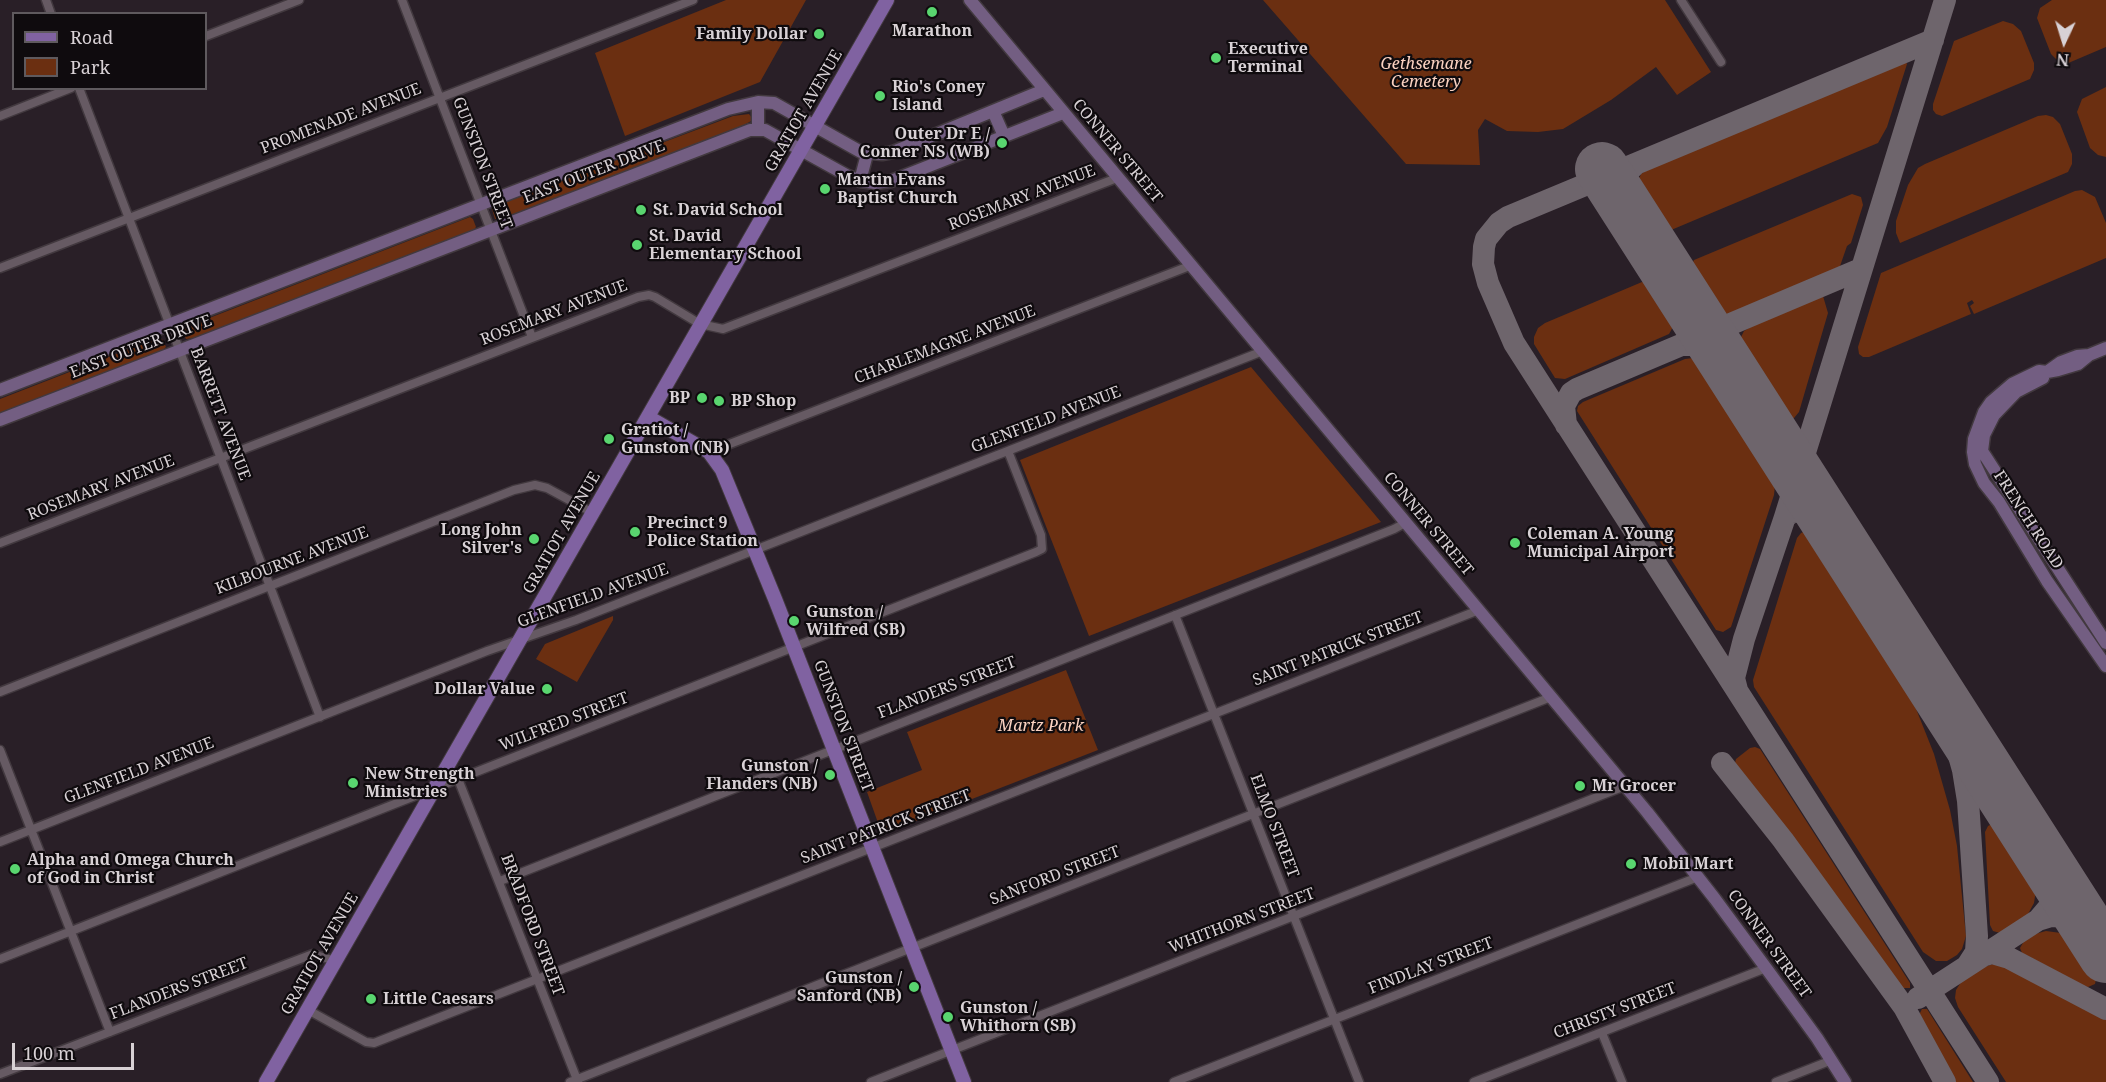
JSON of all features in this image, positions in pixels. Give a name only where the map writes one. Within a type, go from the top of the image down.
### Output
[{"type":"main road","name":"GRATIOT AVENUE","points":[[266,1082],[887,0]]},
{"type":"main road","name":"GUNSTON STREET","points":[[648,417],[708,452],[722,470],[795,648],[964,1082]]},
{"type":"street","points":[[207,36],[299,0]]},
{"type":"street","name":"GUNSTON STREET","points":[[402,0],[532,338]]},
{"type":"street","name":"PROMENADE AVENUE","points":[[0,268],[693,0]]},
{"type":"street","name":"CONNER STREET","points":[[970,0],[1625,786],[1698,877],[1766,968],[1832,1060],[1845,1082]]},
{"type":"street","points":[[1681,0],[1721,62]]},
{"type":"street","points":[[0,116],[65,90]]},
{"type":"street","name":"BARRETT AVENUE","points":[[80,90],[320,717]]},
{"type":"street","points":[[860,181],[867,154],[893,152],[1044,90]]},
{"type":"street","points":[[758,102],[758,129],[780,137],[848,176],[860,181],[875,183],[891,181],[1064,113]]},
{"type":"street","name":"EAST OUTER DRIVE","points":[[0,390],[728,109],[758,102],[774,103],[867,154]]},
{"type":"street","points":[[993,111],[1004,136]]},
{"type":"street","name":"EAST OUTER DRIVE","points":[[0,420],[491,229],[750,130],[758,129]]},
{"type":"street","name":"ROSEMARY AVENUE","points":[[0,543],[642,295],[655,297],[700,324],[723,329],[1117,178]]},
{"type":"street","name":"CHARLEMAGNE AVENUE","points":[[708,452],[1192,265]]},
{"type":"street","points":[[2106,348],[2089,355],[2078,364],[2043,372],[2042,378],[2016,392],[1994,415],[1983,435],[1982,451],[2106,643]]},
{"type":"street","name":"GLENFIELD AVENUE","points":[[0,842],[1263,351]]},
{"type":"street","name":"FRENCH ROAD","points":[[2043,372],[2007,388],[1991,402],[1984,412],[1974,439],[1975,464],[1989,491],[1999,502],[2047,581],[2106,666]]},
{"type":"street","name":"WILFRED STREET","points":[[0,959],[1042,549],[1041,535],[1008,451]]},
{"type":"street","name":"KILBOURNE AVENUE","points":[[0,692],[529,486],[547,488],[592,513]]},
{"type":"street","name":"FLANDERS STREET","points":[[500,881],[1394,529],[1405,522]]},
{"type":"street","name":"SAINT PATRICK STREET","points":[[308,1010],[366,1042],[374,1043],[1479,610]]},
{"type":"street","name":"ELMO STREET","points":[[1175,615],[1359,1082]]},
{"type":"street","name":"SANFORD STREET","points":[[575,1081],[1551,697]]},
{"type":"street","points":[[0,750],[110,1032]]},
{"type":"street","name":"BRADFORD STREET","points":[[458,779],[500,881],[575,1081]]},
{"type":"street","name":"WHITHORN STREET","points":[[871,1082],[1625,786]]},
{"type":"street","name":"FINDLAY STREET","points":[[1174,1082],[1698,877]]},
{"type":"street","name":"FLANDERS STREET","points":[[0,1074],[313,954],[335,961]]},
{"type":"street","name":"CHRISTY STREET","points":[[1474,1082],[1766,968]]},
{"type":"street","points":[[1602,1033],[1622,1082]]},
{"type":"street","points":[[1776,1082],[1832,1060]]},
{"type":"green space","points":[[726,0],[806,0],[760,82],[625,136],[595,53]]},
{"type":"green space","name":"Gethsemane Cemetery","points":[[1263,0],[1665,0],[1711,72],[1677,95],[1656,67],[1611,100],[1563,129],[1538,132],[1507,131],[1485,119],[1478,130],[1480,165],[1406,164]]},
{"type":"green space","points":[[2052,0],[2106,0],[2106,47],[2066,64],[2056,59],[2051,54],[2037,18],[2040,8]]},
{"type":"green space","points":[[2003,21],[2013,24],[2021,31],[2034,63],[2030,79],[1942,116],[1936,114],[1933,104],[1954,41]]},
{"type":"green space","points":[[1906,62],[1887,127],[1878,143],[1664,233],[1640,194],[1638,181],[1641,174],[1648,169]]},
{"type":"green space","points":[[2106,87],[2106,157],[2098,155],[2090,148],[2077,112],[2082,99]]},
{"type":"green space","points":[[749,114],[751,121],[741,127],[504,218],[495,219],[492,209],[495,206],[733,116]]},
{"type":"green space","points":[[2038,116],[2053,117],[2060,124],[2072,154],[2072,164],[2068,172],[1900,243],[1896,233],[1896,221],[1908,185],[1918,168]]},
{"type":"green space","points":[[2082,190],[2095,197],[2106,223],[2106,258],[1974,314],[1970,306],[1974,303],[1972,300],[1967,303],[1971,314],[1869,357],[1859,354],[1858,347],[1881,273]]},
{"type":"green space","points":[[1852,194],[1861,197],[1863,205],[1851,243],[1847,246],[1839,269],[1732,314],[1719,312],[1714,308],[1689,271],[1694,260]]},
{"type":"green space","points":[[470,217],[476,227],[474,230],[194,338],[186,339],[182,330],[186,327]]},
{"type":"green space","points":[[1642,282],[1655,287],[1673,316],[1674,325],[1669,334],[1565,379],[1555,378],[1534,344],[1538,328]]},
{"type":"green space","points":[[1823,296],[1828,313],[1799,412],[1794,418],[1786,419],[1742,350],[1741,337],[1744,331],[1752,326]]},
{"type":"green space","points":[[157,338],[163,340],[166,347],[163,350],[0,413],[0,399]]},
{"type":"green space","points":[[1693,358],[1707,368],[1773,470],[1771,472],[1775,485],[1774,495],[1731,627],[1723,632],[1716,630],[1577,411],[1578,406],[1583,402],[1685,359]]},
{"type":"green space","points":[[1251,367],[1381,522],[1089,636],[1020,460]]},
{"type":"green space","points":[[1806,531],[1812,531],[1886,647],[1909,691],[1934,754],[1950,810],[1957,846],[1966,936],[1962,949],[1947,961],[1936,961],[1923,952],[1754,687],[1753,680],[1797,538]]},
{"type":"green space","points":[[613,616],[613,620],[577,682],[536,659],[545,644]]},
{"type":"green space","name":"Martz Park","points":[[1066,670],[1098,750],[882,834],[867,792],[922,770],[907,732]]},
{"type":"green space","points":[[1750,748],[1760,749],[1910,983],[1910,988],[1901,988],[1737,769],[1736,759]]},
{"type":"green space","points":[[1994,823],[2003,828],[2033,876],[2031,878],[2036,890],[2034,903],[2028,914],[2021,921],[2000,933],[1993,931],[1990,925],[1985,832],[1988,826]]},
{"type":"green space","points":[[2046,931],[2061,933],[2068,937],[2074,945],[2077,944],[2097,975],[2095,984],[2088,987],[2083,986],[2022,953],[2020,948],[2024,941],[2035,934]]},
{"type":"green space","points":[[1993,964],[2005,966],[2106,1020],[2106,1082],[2006,1082],[1958,1007],[1955,998],[1956,990],[1961,982]]},
{"type":"green space","points":[[1922,1009],[1927,1009],[1973,1082],[1955,1082],[1919,1015]]},
{"type":"taxiway","points":[[1737,690],[1734,678],[1744,639],[1785,517],[1945,0]]},
{"type":"taxiway","points":[[1933,40],[1508,217],[1499,223],[1486,239],[1483,264],[1488,283],[1514,343],[1988,1082]]},
{"type":"taxiway","points":[[1619,196],[1621,178],[1635,165]]},
{"type":"taxiway","points":[[1566,425],[1564,406],[1571,393],[1577,389],[1861,269]]},
{"type":"taxiway","points":[[1683,345],[1695,345],[1708,349],[1719,357],[1730,372]]},
{"type":"taxiway","points":[[1785,517],[1792,512],[1812,511],[1824,519],[1838,538]]},
{"type":"taxiway","points":[[1933,686],[1951,727],[1963,770],[1968,801],[1977,936],[1976,952],[1967,966]]},
{"type":"taxiway","points":[[1722,763],[1783,840],[1904,1007],[1945,1082]]},
{"type":"taxiway","points":[[1918,998],[2038,920],[2049,907],[2054,892],[2052,876],[2047,864]]},
{"type":"taxiway","points":[[2038,920],[2051,916],[2073,917],[2080,921],[2094,938]]},
{"type":"taxiway","points":[[1982,956],[1992,953],[2009,958],[2106,1009]]},
{"type":"runway","points":[[1602,169],[2106,956]]},
{"type":"place","name":"Marathon","points":[[932,12]]},
{"type":"place","name":"Family Dollar","points":[[819,34]]},
{"type":"place","name":"Executive Terminal","points":[[1216,58]]},
{"type":"place","name":"Rio's Coney Island","points":[[880,96]]},
{"type":"place","name":"Outer Dr E / Conner NS (WB)","points":[[1002,143]]},
{"type":"place","name":"Martin Evans Baptist Church","points":[[825,189]]},
{"type":"place","name":"St. David School","points":[[641,210]]},
{"type":"place","name":"St. David Elementary School","points":[[637,245]]},
{"type":"place","name":"BP","points":[[702,398]]},
{"type":"place","name":"BP Shop","points":[[719,401]]},
{"type":"place","name":"Gratiot / Gunston (NB)","points":[[609,439]]},
{"type":"place","name":"Precinct 9 Police Station","points":[[635,532]]},
{"type":"place","name":"Long John Silver's","points":[[534,539]]},
{"type":"place","name":"Coleman A. Young Municipal Airport","points":[[1515,543]]},
{"type":"place","name":"Gunston / Wilfred (SB)","points":[[794,621]]},
{"type":"place","name":"Dollar Value","points":[[547,689]]},
{"type":"place","name":"Gunston / Flanders (NB)","points":[[830,775]]},
{"type":"place","name":"New Strength Ministries","points":[[353,783]]},
{"type":"place","name":"Mr Grocer","points":[[1580,786]]},
{"type":"place","name":"Mobil Mart","points":[[1631,864]]},
{"type":"place","name":"Alpha and Omega Church of God in Christ","points":[[15,869]]},
{"type":"place","name":"Gunston / Sanford (NB)","points":[[914,987]]},
{"type":"place","name":"Little Caesars","points":[[371,999]]},
{"type":"place","name":"Gunston / Whithorn (SB)","points":[[948,1017]]}]
